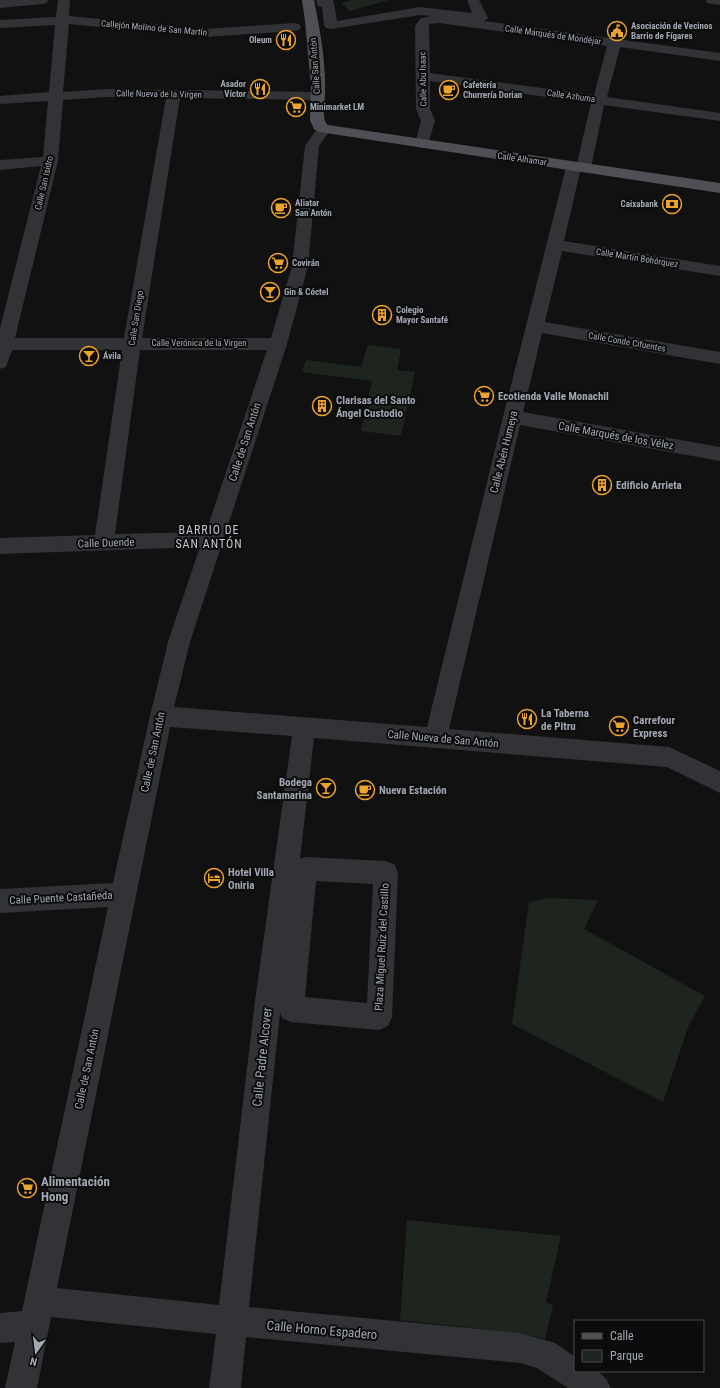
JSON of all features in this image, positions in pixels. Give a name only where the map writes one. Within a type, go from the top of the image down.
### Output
[{"type":"main road","name":"Calle San Antón","points":[[308,0],[312,21],[318,96],[317,120],[319,126],[324,129]]},
{"type":"main road","name":"Calle Alhamar","points":[[324,129],[720,188]]},
{"type":"street","points":[[0,4],[42,0]]},
{"type":"street","name":"Calle San Isidro","points":[[0,363],[2,344],[50,161],[64,0]]},
{"type":"street","points":[[322,0],[323,3],[328,3],[331,25],[334,25],[420,11],[481,18],[473,0]]},
{"type":"street","points":[[712,0],[720,1]]},
{"type":"street","name":"Calle Marqués de Mondéjar","points":[[433,19],[720,57]]},
{"type":"street","name":"Calle Abu Isaac","points":[[422,144],[428,121],[423,109],[422,26],[426,21],[433,19]]},
{"type":"street","name":"Callejón Molino de San Martín","points":[[0,24],[62,20],[204,33],[294,27]]},
{"type":"street","name":"Calle Abén Humeya","points":[[437,738],[440,718],[512,417],[555,245],[600,100],[614,43]]},
{"type":"street","name":"Calle Azhuma","points":[[422,76],[720,117]]},
{"type":"street","name":"Calle Nueva de la Virgen","points":[[0,100],[106,93],[318,96]]},
{"type":"street","name":"Calle San Diego","points":[[104,543],[132,343],[174,94]]},
{"type":"street","name":"Calle de San Antón","points":[[21,1388],[161,716],[179,642],[278,344],[300,266],[312,146],[324,129]]},
{"type":"street","points":[[0,165],[50,161]]},
{"type":"street","name":"Calle Martín Bohórquez","points":[[555,245],[720,271]]},
{"type":"street","name":"Calle Conde Cifuentes","points":[[535,326],[720,358]]},
{"type":"street","name":"Calle Verónica de la Virgen","points":[[2,344],[278,344]]},
{"type":"street","name":"Calle Marqués de los Vélez","points":[[512,417],[720,454]]},
{"type":"street","name":"Calle Duende","points":[[0,546],[199,539],[213,541]]},
{"type":"street","name":"Calle Nueva de San Antón","points":[[161,716],[669,757],[720,782]]},
{"type":"street","name":"Calle Padre Alcover","points":[[225,1388],[268,1001],[304,728]]},
{"type":"street","name":"Plaza Miguel Ruiz del Castillo","points":[[305,869],[386,873],[379,1017],[291,1009],[305,869]]},
{"type":"street","name":"Calle Puente Castañeda","points":[[0,901],[123,894]]},
{"type":"street","name":"Calle Horno Espadero","points":[[0,1328],[37,1313],[232,1321],[520,1348],[544,1354],[595,1388]]},
{"type":"green space","points":[[351,0],[389,0],[350,11],[341,3]]},
{"type":"green space","points":[[368,345],[401,349],[397,370],[415,372],[401,436],[361,431],[372,381],[302,372],[306,360],[361,367]]},
{"type":"green space","points":[[549,898],[598,900],[584,929],[705,996],[688,1027],[663,1102],[512,1024],[529,902]]},
{"type":"green space","points":[[407,1220],[561,1236],[546,1302],[553,1305],[545,1339],[525,1334],[400,1320]]},
{"type":"place","name":"Asociación de Vecinos Barrio de Fígares","points":[[617,31]]},
{"type":"place","name":"Oleum","points":[[286,40]]},
{"type":"place","name":"Asador Víctor","points":[[260,89]]},
{"type":"place","name":"Cafetería Churrería Dorian","points":[[449,90]]},
{"type":"place","name":"Minimarket LM","points":[[296,107]]},
{"type":"place","name":"Caixabank","points":[[672,204]]},
{"type":"place","name":"Aliatar San Antón","points":[[281,208]]},
{"type":"place","name":"Covirán","points":[[278,263]]},
{"type":"place","name":"Gin & Cóctel","points":[[270,292]]},
{"type":"place","name":"Colegio Mayor Santafé","points":[[382,315]]},
{"type":"place","name":"Ávila","points":[[89,356]]},
{"type":"place","name":"Ecotienda Valle Monachil","points":[[484,396]]},
{"type":"place","name":"Clarisas del Santo Ángel Custodio","points":[[322,406]]},
{"type":"place","name":"Edificio Arrieta","points":[[602,485]]},
{"type":"place","name":"La Taberna de Pitru","points":[[527,719]]},
{"type":"place","name":"Carrefour Express","points":[[619,726]]},
{"type":"place","name":"Bodega Santamarina","points":[[326,788]]},
{"type":"place","name":"Nueva Estación","points":[[365,790]]},
{"type":"place","name":"Hotel Villa Oniria","points":[[214,878]]},
{"type":"place","name":"Alimentación Hong","points":[[27,1188]]},
{"type":"district","name":"BARRIO DE SAN ANTÓN","points":[[209,537]]}]
